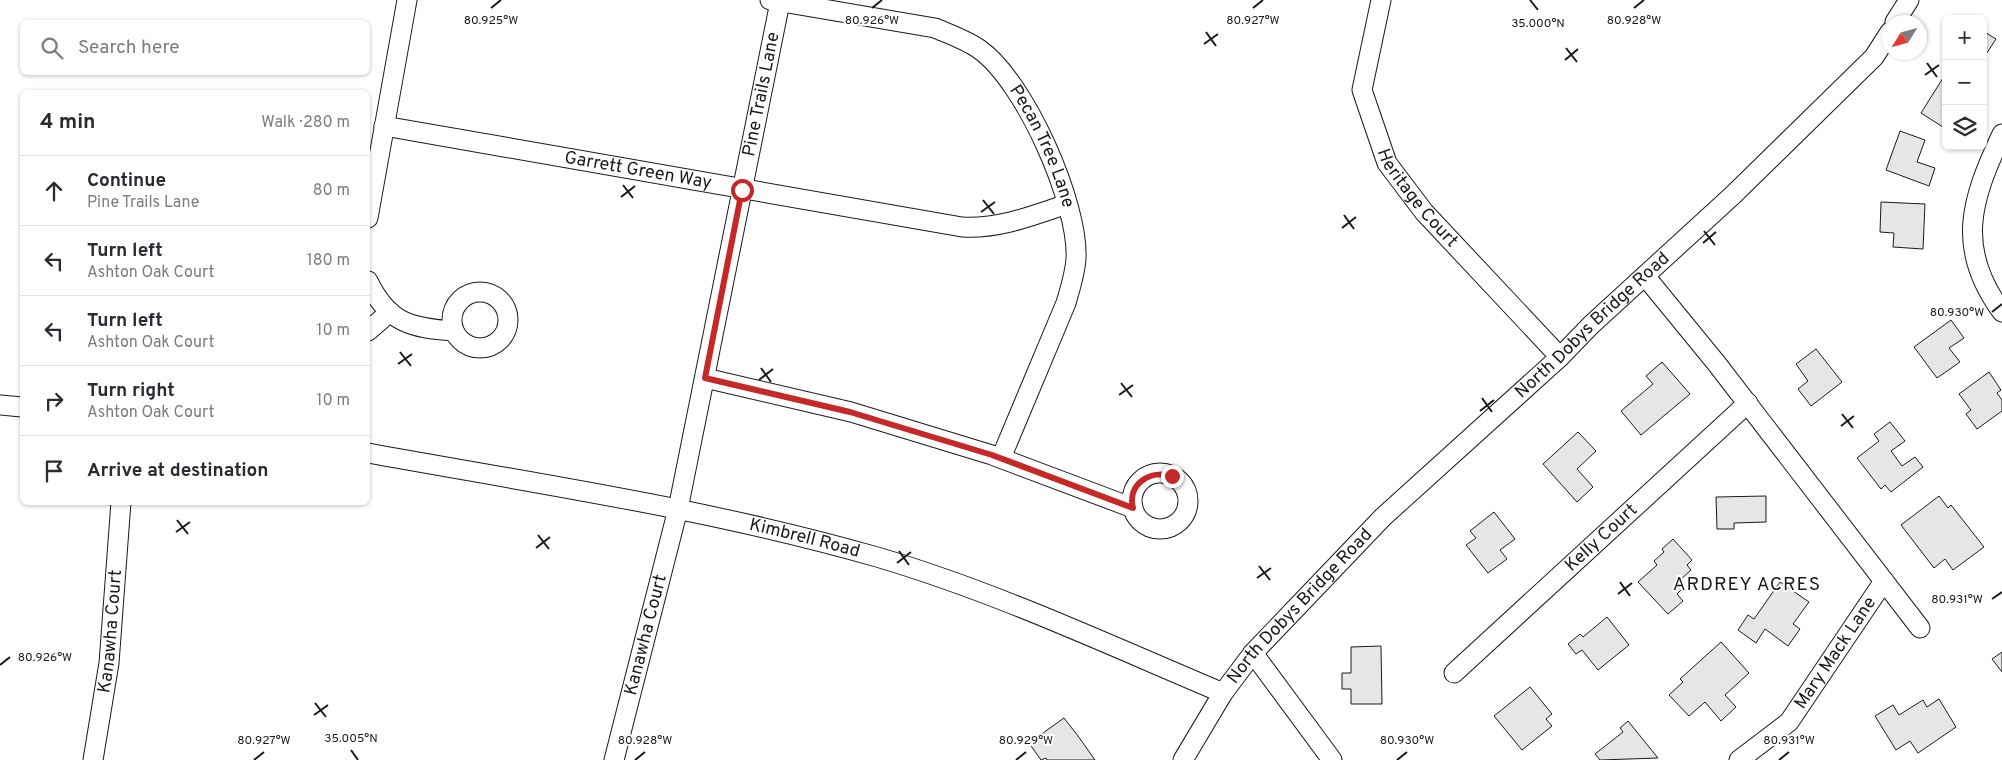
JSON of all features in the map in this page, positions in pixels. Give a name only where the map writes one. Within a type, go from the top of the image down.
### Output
[{"type":"street","points":[[370,206],[407,0]]},
{"type":"street","name":"Heritage Court","points":[[1381,0],[1362,90],[1387,163],[1424,212],[1560,357]]},
{"type":"street","points":[[1900,15],[1910,0]]},
{"type":"street","name":"Pine Trails Lane","points":[[678,510],[742,190],[775,1]]},
{"type":"street","name":"Pecan Tree Lane","points":[[775,1],[935,28],[979,50],[1011,82],[1027,108],[1052,162],[1067,204],[1074,231],[1076,258],[1073,279],[1066,303],[1001,458]]},
{"type":"street","name":"North Dobys Bridge Road","points":[[1183,760],[1223,693],[1254,653],[1383,517],[1560,357],[1733,195],[1874,57],[1882,44]]},
{"type":"street","name":"Garrett Green Way","points":[[384,126],[962,227],[980,228],[1000,225],[1067,204]]},
{"type":"street","points":[[2002,134],[1974,201],[1972,239],[1979,270],[1992,299],[2002,312]]},
{"type":"street","points":[[1645,276],[1748,403],[1920,628]]},
{"type":"street","points":[[370,284],[380,302],[406,324],[423,329],[454,331]]},
{"type":"street","points":[[370,329],[390,312]]},
{"type":"street","points":[[705,378],[850,412],[1001,458],[1133,508]]},
{"type":"street","name":"Kelly Court","points":[[1454,673],[1748,403]]},
{"type":"street","points":[[0,405],[20,407]]},
{"type":"street","name":"Kimbrell Road","points":[[370,453],[751,525],[877,558],[956,583],[1223,693]]},
{"type":"street","name":"Kanawha Court","points":[[93,760],[109,663],[121,505]]},
{"type":"street","name":"Kanawha Court","points":[[614,760],[678,510]]},
{"type":"street","name":"Mary Mack Lane","points":[[1739,760],[1789,722],[1884,582]]},
{"type":"street","points":[[1254,653],[1332,760]]},
{"type":"building","points":[[1987,33],[1996,39],[1987,53]]},
{"type":"building","points":[[1942,80],[1942,126],[1921,113]]},
{"type":"building","points":[[1900,131],[1925,140],[1917,162],[1935,168],[1929,186],[1886,170]]},
{"type":"building","points":[[1881,202],[1925,204],[1923,249],[1893,247],[1894,233],[1880,232]]},
{"type":"building","points":[[1951,320],[1964,338],[1949,348],[1960,362],[1937,378],[1914,347]]},
{"type":"building","points":[[1816,349],[1842,382],[1811,406],[1798,389],[1808,381],[1796,364]]},
{"type":"building","points":[[1662,362],[1690,394],[1641,435],[1621,411],[1653,384],[1646,376]]},
{"type":"building","points":[[1989,372],[2001,390],[1997,393],[2002,400],[2002,411],[1977,429],[1966,414],[1971,410],[1959,394]]},
{"type":"building","points":[[1890,422],[1905,441],[1891,451],[1902,466],[1915,457],[1923,467],[1891,492],[1885,485],[1881,489],[1857,458],[1879,441],[1874,434]]},
{"type":"building","points":[[1578,432],[1596,451],[1577,469],[1593,487],[1577,502],[1543,464]]},
{"type":"building","points":[[1766,496],[1766,522],[1734,523],[1734,529],[1717,529],[1716,497]]},
{"type":"building","points":[[1939,496],[1948,508],[1951,505],[1984,547],[1953,570],[1945,559],[1934,568],[1901,525]]},
{"type":"building","points":[[1494,512],[1515,539],[1500,550],[1507,559],[1488,573],[1466,545],[1476,538],[1470,531]]},
{"type":"building","points":[[1673,539],[1692,560],[1687,565],[1691,570],[1680,580],[1685,586],[1677,594],[1683,601],[1668,614],[1638,582],[1657,565],[1654,561],[1664,552],[1662,549]]},
{"type":"building","points":[[1780,582],[1809,602],[1793,624],[1800,629],[1788,646],[1765,629],[1756,643],[1738,630],[1748,615],[1754,619]]},
{"type":"building","points":[[1607,617],[1629,645],[1598,670],[1582,650],[1576,654],[1568,644],[1580,634],[1583,637]]},
{"type":"building","points":[[1721,642],[1749,673],[1725,695],[1736,707],[1721,721],[1705,702],[1689,716],[1669,695],[1683,682],[1680,679]]},
{"type":"building","points":[[1381,646],[1382,704],[1351,704],[1351,689],[1342,689],[1342,673],[1351,673],[1351,647]]},
{"type":"building","points":[[2002,652],[2002,672],[1992,659]]},
{"type":"building","points":[[1530,687],[1552,714],[1546,719],[1552,726],[1522,750],[1494,716]]},
{"type":"building","points":[[1939,699],[1956,727],[1918,753],[1910,741],[1896,750],[1875,716],[1893,705],[1899,715],[1923,700],[1927,707]]},
{"type":"building","points":[[1064,718],[1095,760],[1047,760],[1046,758],[1041,760],[1029,743]]},
{"type":"building","points":[[1628,721],[1658,758],[1600,760],[1595,754],[1623,732],[1620,728]]},
{"type":"district","name":"ARDREY ACRES","points":[[1747,585]]},
{"type":"route","points":[[742,190],[705,378],[850,412],[992,455],[1133,508],[1132,494],[1144,478],[1152,474],[1162,473],[1172,476]]}]
